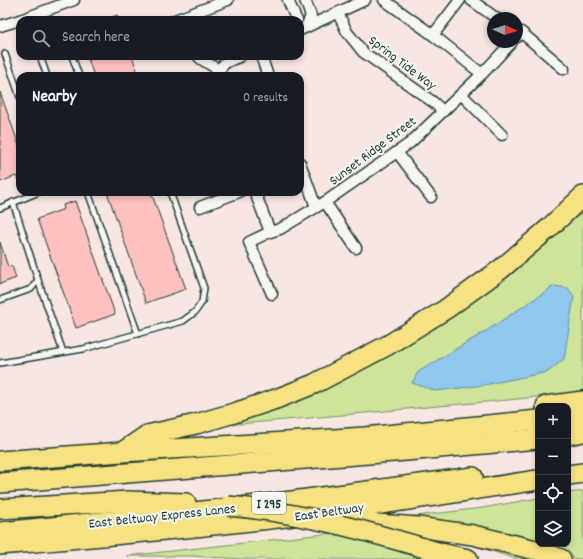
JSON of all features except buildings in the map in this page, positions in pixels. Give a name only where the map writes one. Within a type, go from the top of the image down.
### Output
[{"type":"highway","points":[[122,452],[147,435],[196,424],[234,413],[314,384],[388,345],[446,309],[501,269],[548,229],[583,196]]},
{"type":"highway","points":[[568,403],[583,401]]},
{"type":"highway","points":[[365,437],[420,420],[535,407]]},
{"type":"highway","points":[[571,417],[583,415]]},
{"type":"highway","points":[[0,460],[365,437],[535,420]]},
{"type":"highway","points":[[571,434],[583,432]]},
{"type":"highway","points":[[0,483],[535,439]]},
{"type":"highway","points":[[571,466],[583,464]]},
{"type":"highway","name":"East Beltway Express Lanes","points":[[0,532],[292,501],[535,469]]},
{"type":"highway","points":[[571,475],[583,473]]},
{"type":"highway","name":"East Beltway","points":[[0,545],[278,518],[413,500],[535,480]]},
{"type":"highway","points":[[0,510],[128,501],[253,508],[319,519],[448,556],[468,559]]},
{"type":"highway","points":[[278,518],[418,527],[473,535],[540,551],[561,559]]},
{"type":"street","points":[[33,16],[74,0]]},
{"type":"street","points":[[188,16],[228,0]]},
{"type":"street","points":[[288,0],[295,16]]},
{"type":"street","points":[[304,24],[311,16],[305,0]]},
{"type":"street","points":[[304,25],[338,13],[365,0]]},
{"type":"street","points":[[384,0],[433,35],[482,74]]},
{"type":"street","points":[[433,35],[460,0]]},
{"type":"street","points":[[471,0],[488,12]]},
{"type":"street","name":"Spring Tide Way","points":[[338,13],[348,32],[363,52],[443,111]]},
{"type":"street","points":[[0,26],[16,22]]},
{"type":"street","points":[[523,37],[564,69]]},
{"type":"street","name":"Sunset Ridge Street","points":[[272,294],[249,242],[280,229],[326,202],[410,143],[482,74],[506,48]]},
{"type":"street","points":[[202,60],[217,72]]},
{"type":"street","points":[[219,72],[222,66],[233,60]]},
{"type":"street","points":[[262,60],[267,72]]},
{"type":"street","points":[[461,94],[502,135]]},
{"type":"street","points":[[397,152],[431,197]]},
{"type":"street","points":[[304,174],[316,207]]},
{"type":"street","points":[[200,207],[228,196]]},
{"type":"street","points":[[256,196],[270,232]]},
{"type":"street","points":[[326,202],[356,248]]},
{"type":"lane","points":[[5,54],[16,86]]},
{"type":"lane","points":[[41,60],[46,72]]},
{"type":"lane","points":[[73,60],[78,72]]},
{"type":"lane","points":[[0,208],[29,196]]},
{"type":"lane","points":[[89,196],[138,334]]},
{"type":"lane","points":[[0,363],[83,349],[183,321],[196,312],[202,302],[204,288],[171,196]]},
{"type":"lane","points":[[13,202],[63,352]]},
{"type":"lane","points":[[0,300],[31,289],[38,280]]},
{"type":"green space","points":[[583,202],[583,391],[511,400],[227,425],[353,368]],"holes":[[[486,331],[548,372],[418,372]]]},
{"type":"green space","points":[[583,491],[583,559],[576,559],[560,553],[382,520],[482,508],[535,499],[535,547],[571,547],[571,493]]},
{"type":"green space","points":[[333,533],[375,544],[422,559],[241,559],[191,556],[127,556]]},
{"type":"green space","points":[[458,541],[552,559],[517,559]]},
{"type":"water","points":[[554,286],[568,288],[574,296],[564,359],[548,372],[484,385],[436,391],[412,383],[418,372],[486,331]]}]
